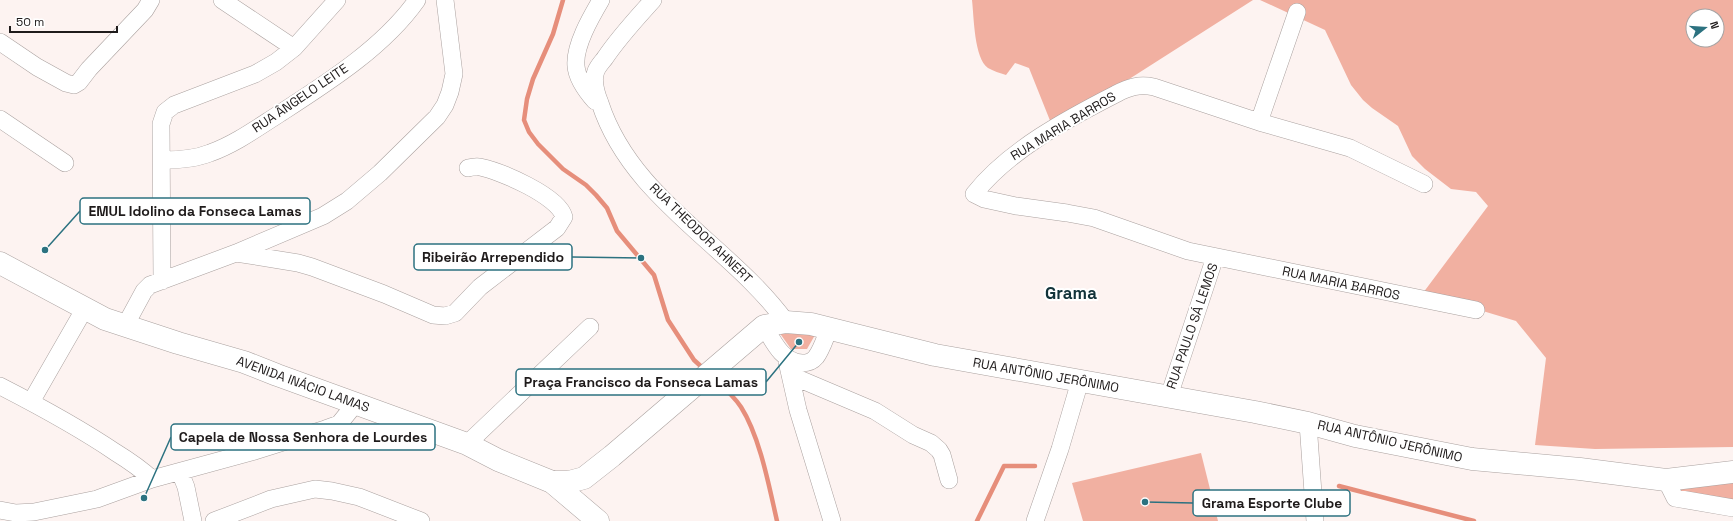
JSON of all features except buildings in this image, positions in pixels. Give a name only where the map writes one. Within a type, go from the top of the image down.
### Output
[{"type":"main road","name":"AVENIDA INÁCIO LAMAS","points":[[0,263],[105,319],[178,343],[244,362],[467,444],[498,460],[552,482],[598,521]]},
{"type":"main road","name":"RUA ANTÔNIO JERÔNIMO","points":[[764,326],[786,322],[811,324],[935,355],[1169,396],[1308,423],[1355,436],[1472,460],[1580,469],[1666,480],[1733,472]]},
{"type":"main road","points":[[552,482],[569,482],[584,478],[612,456],[764,326]]},
{"type":"street","points":[[0,42],[37,68],[66,83],[74,85],[80,82],[89,69],[145,10],[151,0]]},
{"type":"street","points":[[222,0],[294,48]]},
{"type":"street","points":[[162,281],[162,124],[165,112],[174,105],[265,69],[294,48],[338,0]]},
{"type":"street","name":"RUA ÂNGELO LEITE","points":[[163,160],[182,159],[209,154],[256,129],[304,98],[363,54],[387,34],[417,0]]},
{"type":"street","points":[[125,326],[144,291],[150,285],[236,253],[323,216],[339,207],[380,173],[437,117],[448,98],[454,74],[446,0]]},
{"type":"street","points":[[601,0],[582,38],[578,50],[576,67],[579,77],[588,92],[601,106]]},
{"type":"street","name":"RUA THEODOR AHNERT","points":[[653,0],[616,42],[596,71],[594,82],[601,106],[613,133],[628,158],[658,194],[758,288],[786,322]]},
{"type":"street","points":[[1259,122],[1297,12]]},
{"type":"street","name":"RUA MARIA BARROS","points":[[1424,184],[1350,148],[1259,122],[1154,87],[1135,86],[1098,103],[1049,132],[1001,165],[987,178],[974,194],[984,199],[1010,205],[1094,218],[1188,251],[1476,310]]},
{"type":"street","points":[[0,119],[65,163]]},
{"type":"street","points":[[236,253],[298,263],[370,288],[433,316],[442,317],[451,315],[464,305],[480,287],[557,228],[564,217],[561,209],[526,184],[490,170],[478,167],[468,168]]},
{"type":"street","name":"RUA PAULO SÁ LEMOS","points":[[1169,396],[1215,257]]},
{"type":"street","points":[[31,402],[85,308]]},
{"type":"street","points":[[764,326],[780,351],[786,357],[796,362],[810,362],[818,353],[829,329]]},
{"type":"street","points":[[467,444],[590,327]]},
{"type":"street","points":[[786,357],[798,410],[832,521]]},
{"type":"street","points":[[790,376],[875,411],[913,435],[932,442],[942,455],[949,480]]},
{"type":"street","points":[[1035,521],[1060,449],[1080,381]]},
{"type":"street","points":[[0,386],[98,440],[141,469],[152,479]]},
{"type":"street","points":[[0,510],[16,513],[34,512],[74,505],[97,499],[152,479],[255,450],[339,424],[356,403]]},
{"type":"street","name":"RUA ANTÔNIO JERÔNIMO","points":[[1308,423],[1316,520]]},
{"type":"street","points":[[180,472],[186,487],[193,521]]},
{"type":"street","points":[[1666,480],[1675,498],[1733,508]]},
{"type":"street","points":[[214,521],[272,499],[315,489],[326,489],[359,497],[421,521]]},
{"type":"shaded area","points":[[972,0],[1253,0],[1054,127],[1051,123],[1029,68],[1015,63],[1006,75],[988,68],[983,63],[977,47]]},
{"type":"shaded area","points":[[1260,0],[1733,0],[1733,447],[1595,449],[1535,445],[1546,358],[1516,321],[1423,293],[1488,206],[1476,192],[1451,189],[1425,169],[1412,156],[1398,126],[1372,108],[1363,100],[1351,85],[1325,30]]},
{"type":"shaded area","points":[[779,332],[815,335],[807,349],[791,349]]},
{"type":"shaded area","points":[[1201,453],[1218,521],[1083,521],[1072,483]]},
{"type":"shaded area","points":[[1733,478],[1733,501],[1655,487]]},
{"type":"waterway","points":[[563,0],[553,34],[533,79],[527,99],[524,120],[529,132],[538,144],[563,169],[586,185],[607,208],[617,231],[654,275],[668,320],[694,360],[705,370]]},
{"type":"waterway","points":[[713,378],[735,399],[748,419],[759,447],[777,521]]},
{"type":"waterway","points":[[977,521],[1004,466],[1035,466]]},
{"type":"waterway","points":[[1339,486],[1474,521]]},
{"type":"place","name":"EMUL Idolino da Fonseca Lamas","points":[[45,250]]},
{"type":"place","name":"Ribeirão Arrependido","points":[[641,258]]},
{"type":"place","name":"Praça Francisco da Fonseca Lamas","points":[[799,342]]},
{"type":"place","name":"Capela de Nossa Senhora de Lourdes","points":[[144,498]]},
{"type":"place","name":"Grama Esporte Clube","points":[[1145,502]]},
{"type":"district","name":"Grama","points":[[1071,293]]}]
